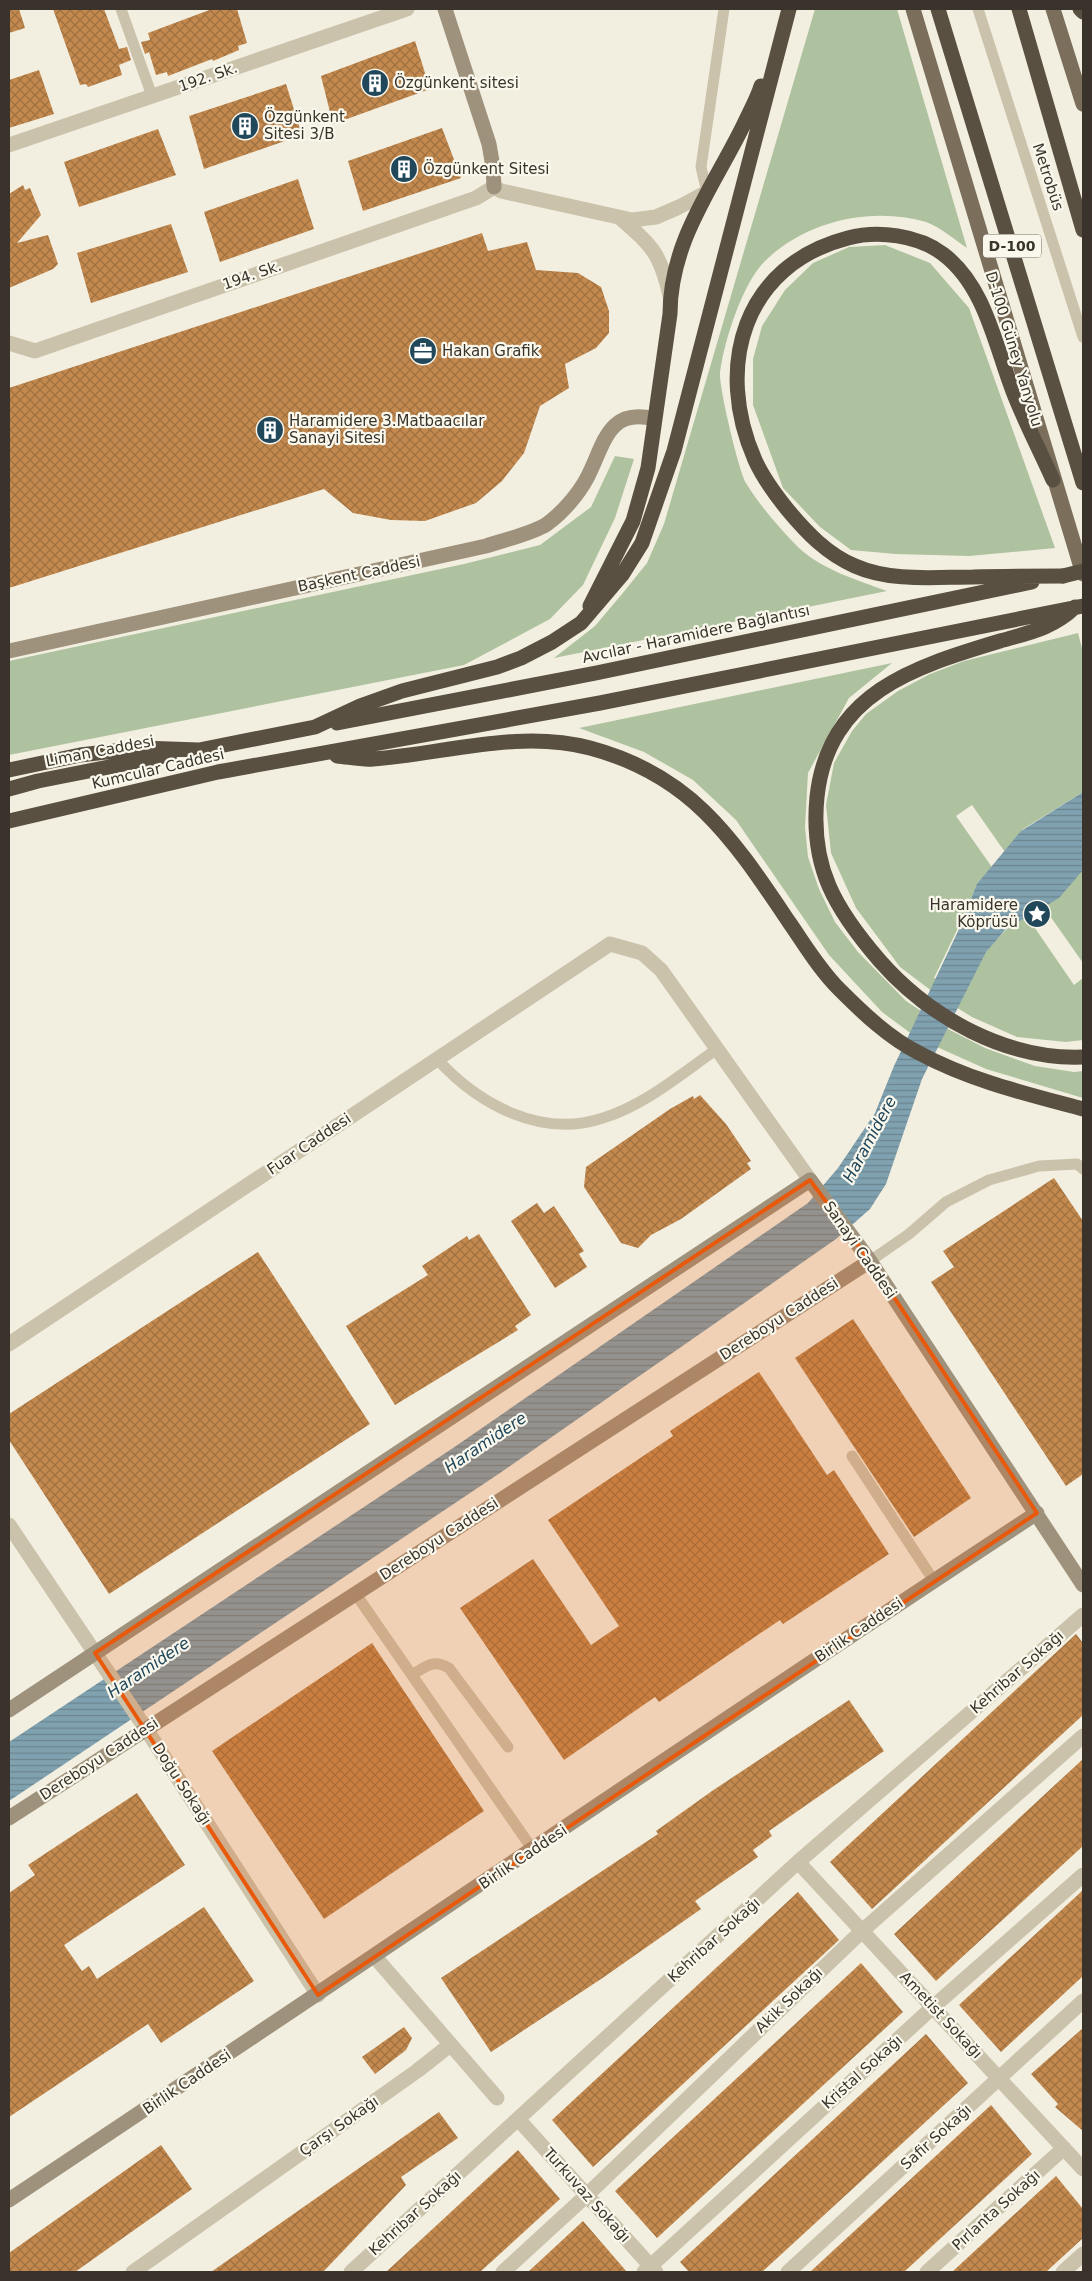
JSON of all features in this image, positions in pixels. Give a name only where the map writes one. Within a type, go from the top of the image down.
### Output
[{"type":"highway","points":[[581,623],[633,521],[648,468],[670,314],[670,296],[677,258],[692,219],[731,151],[760,92],[771,54],[788,9]]},
{"type":"highway","points":[[9,770],[80,755],[141,748],[199,750],[315,727],[360,706],[394,694],[497,667],[521,658],[552,642],[581,623],[622,575],[642,543],[656,508],[674,451],[788,9]]},
{"type":"highway","name":"D-100","points":[[938,9],[1083,484]]},
{"type":"highway","points":[[1019,9],[1083,230]]},
{"type":"highway","points":[[1080,9],[1083,12]]},
{"type":"highway","points":[[1053,480],[1016,399],[985,311],[964,273],[942,253],[914,240],[877,234],[855,236],[828,243],[804,254],[786,268],[771,282],[750,314],[742,338],[737,382],[740,415],[746,437],[755,462],[772,490],[796,520],[829,553],[856,567],[884,575],[912,577],[1063,576]]},
{"type":"highway","name":"Avcılar - Haramidere Bağlantısı","points":[[315,727],[596,673],[1083,572]]},
{"type":"highway","points":[[316,755],[600,703],[1079,606]]},
{"type":"highway","points":[[1079,606],[1063,620],[957,654],[905,676],[885,686],[861,704],[840,726],[833,741],[818,790],[815,820],[817,850],[836,900],[851,925],[888,969],[945,1016],[980,1035],[1010,1048],[1058,1058],[1083,1057]]},
{"type":"highway","points":[[316,755],[371,759],[487,744],[528,741],[557,742],[589,748],[621,758],[649,770],[683,791],[708,812],[754,870],[813,958],[838,989],[897,1040],[920,1054],[992,1085],[1083,1109]]},
{"type":"highway","name":"Liman Caddesi","points":[[9,789],[38,781],[199,750]]},
{"type":"highway","name":"Kumcular Caddesi","points":[[9,821],[218,772],[316,755]]},
{"type":"main road","name":"D-100 Güney Yanyolu","points":[[913,9],[1053,480],[1083,572]]},
{"type":"main road","points":[[1053,9],[1083,104]]},
{"type":"street","name":"192. Sk.","points":[[9,145],[407,9]]},
{"type":"street","points":[[444,9],[489,144],[494,167],[494,187],[501,191],[632,220],[656,217],[679,208],[707,192]]},
{"type":"street","name":"194. Sk.","points":[[9,343],[35,351],[476,198],[494,187]]},
{"type":"street","points":[[618,216],[655,250],[664,270],[670,296]]},
{"type":"street","name":"Başkent Caddesi","points":[[9,651],[486,546],[514,537],[546,525],[572,500],[586,479],[611,428],[638,414],[654,419]]},
{"type":"street","name":"Sanayi Caddesi","points":[[610,944],[642,953],[661,970],[870,1261],[1083,1585]]},
{"type":"street","name":"Fuar Caddesi","points":[[9,1344],[610,944]]},
{"type":"street","points":[[9,1710],[810,1180]]},
{"type":"street","name":"Dereboyu Caddesi","points":[[9,1818],[870,1261]]},
{"type":"street","name":"Birlik Caddesi","points":[[9,2200],[1037,1513]]},
{"type":"street","name":"Doğu Sokağı","points":[[9,1525],[146,1728],[318,1995]]},
{"type":"street","name":"Kehribar Sokağı","points":[[351,2272],[798,1862],[1083,1615]]},
{"type":"street","name":"Akik Sokağı","points":[[503,2272],[588,2194],[862,1931],[1083,1736]]},
{"type":"street","name":"Ametist Sokağı","points":[[798,1862],[1083,2169]]},
{"type":"street","name":"Kristal Sokağı","points":[[650,2270],[933,2007],[1083,1875]]},
{"type":"street","points":[[375,1957],[497,2098]]},
{"type":"street","name":"Safir Sokağı","points":[[788,2272],[1083,2001]]},
{"type":"street","name":"Çarşı Sokağı","points":[[133,2272],[417,2071],[450,2045]]},
{"type":"street","name":"Turkuvaz Sokağı","points":[[518,2119],[588,2194],[650,2270]]},
{"type":"street","name":"Pırlanta Sokağı","points":[[927,2272],[1064,2148]]},
{"type":"street","points":[[1064,2272],[1083,2254]]},
{"type":"lane","points":[[121,9],[152,96]]},
{"type":"lane","points":[[707,192],[701,167],[724,9]]},
{"type":"lane","name":"Metrobüs","points":[[980,9],[1083,337]]},
{"type":"lane","points":[[437,1059],[480,1098],[509,1113],[544,1121],[574,1124],[604,1118],[648,1097],[717,1049]]},
{"type":"lane","points":[[870,1261],[909,1234],[946,1202],[989,1180],[1040,1166],[1077,1164],[1083,1170]]},
{"type":"lane","points":[[852,1456],[934,1581]]},
{"type":"lane","points":[[355,1593],[533,1850]]},
{"type":"lane","points":[[412,1675],[431,1662],[442,1664],[449,1668],[508,1747]]},
{"type":"highlighted area","points":[[810,1180],[870,1261],[1037,1513],[318,1995],[95,1653]]},
{"type":"green space","points":[[815,9],[897,9],[967,248],[931,224],[905,217],[861,217],[819,227],[799,236],[780,248],[764,262],[748,285],[735,314],[725,345],[720,373],[721,382],[730,429],[743,475],[746,483],[764,509],[808,556],[841,574],[887,591],[554,658],[595,626],[622,594],[647,563],[664,524]]},
{"type":"green space","points":[[885,245],[930,263],[969,308],[1055,548],[969,556],[895,554],[851,550],[820,527],[783,488],[753,405],[753,359],[762,326],[785,290],[813,263],[849,247]]},
{"type":"green space","points":[[615,456],[634,459],[615,518],[583,585],[550,619],[464,665],[9,755],[9,661],[464,564],[540,545],[591,507]]},
{"type":"green space","points":[[1078,633],[1083,652],[1083,792],[1023,829],[1007,855],[972,805],[956,816],[1001,880],[968,907],[934,978],[962,990],[985,951],[1024,912],[1074,985],[1083,978],[1083,1040],[1066,1042],[1017,1037],[972,1017],[941,998],[900,967],[856,908],[831,853],[826,805],[834,763],[852,731],[866,714],[898,691],[930,674],[964,661]]},
{"type":"green space","points":[[892,663],[849,698],[808,773],[805,827],[808,857],[819,889],[835,922],[858,952],[906,1001],[950,1030],[985,1048],[1035,1066],[1074,1072],[1083,1071],[1083,1098],[986,1069],[917,1038],[882,1012],[829,955],[736,820],[693,780],[644,752],[579,728]]},
{"type":"green space","points":[[1083,865],[1083,963],[1043,906]]},
{"type":"water","name":"Haramidere","points":[[1083,792],[1083,870],[1059,898],[1006,929],[986,952],[922,1079],[886,1184],[870,1209],[836,1239],[500,1473],[9,1801],[9,1742],[453,1448],[808,1203],[838,1168],[875,1113],[894,1066],[961,925],[977,884],[1021,831]]},
{"type":"building","points":[[9,9],[19,9],[25,28],[9,33]]},
{"type":"building","points":[[53,9],[104,9],[119,49],[127,47],[131,60],[119,65],[122,75],[88,87],[86,84],[80,85]]},
{"type":"building","points":[[212,9],[237,9],[247,43],[238,46],[239,50],[213,61],[212,59],[168,76],[167,72],[156,75],[149,52],[145,54],[141,42],[150,40],[148,33]]},
{"type":"building","name":"Özgünkent sitesi","points":[[415,41],[430,89],[333,124],[321,76]]},
{"type":"building","points":[[39,70],[54,114],[9,128],[9,80]]},
{"type":"building","name":"Özgünkent Sitesi 3/B","points":[[286,84],[302,135],[204,169],[189,116]]},
{"type":"building","name":"Özgünkent Sitesi","points":[[442,128],[461,178],[363,211],[348,161]]},
{"type":"building","points":[[158,129],[176,175],[79,207],[64,162]]},
{"type":"building","points":[[298,179],[314,229],[220,262],[204,212]]},
{"type":"building","points":[[23,185],[25,190],[30,188],[41,215],[17,243],[48,235],[58,264],[53,269],[9,288],[9,194]]},
{"type":"building","points":[[171,224],[188,272],[91,303],[77,253]]},
{"type":"building","name":"Haramidere 3.Matbaacılar Sanayi Sitesi","points":[[482,233],[488,251],[527,242],[536,270],[578,273],[601,287],[609,311],[609,333],[596,348],[565,364],[569,388],[540,406],[524,453],[502,481],[476,503],[425,521],[391,520],[353,513],[324,489],[9,588],[9,388]]},
{"type":"building","points":[[700,1095],[726,1124],[751,1161],[747,1163],[751,1169],[681,1219],[651,1235],[638,1248],[621,1243],[584,1187],[586,1167],[670,1109],[693,1096],[694,1099]]},
{"type":"building","points":[[1054,1178],[1083,1221],[1083,1474],[1066,1486],[931,1282],[954,1267],[943,1251]]},
{"type":"building","points":[[537,1203],[544,1213],[554,1206],[584,1251],[579,1254],[587,1267],[555,1288],[511,1221]]},
{"type":"building","points":[[479,1234],[531,1315],[515,1326],[518,1330],[395,1405],[346,1326],[428,1275],[422,1266],[467,1236],[469,1240]]},
{"type":"building","points":[[258,1252],[370,1424],[109,1594],[9,1440],[9,1414]]},
{"type":"building","points":[[853,1319],[971,1498],[914,1537],[795,1358]]},
{"type":"building","points":[[759,1372],[827,1475],[834,1470],[889,1554],[783,1624],[780,1620],[659,1702],[655,1697],[564,1760],[460,1608],[533,1559],[591,1645],[619,1626],[548,1520],[673,1436],[670,1431]]},
{"type":"building","points":[[1076,1634],[1083,1643],[1083,1715],[872,1909],[830,1862]]},
{"type":"building","points":[[372,1643],[484,1811],[324,1919],[212,1751]]},
{"type":"building","points":[[849,1700],[884,1751],[769,1831],[772,1836],[753,1850],[758,1857],[695,1901],[701,1909],[604,1977],[491,2052],[441,1978],[658,1834],[656,1831],[712,1791]]},
{"type":"building","points":[[1083,1759],[1083,1846],[936,1981],[894,1934]]},
{"type":"building","points":[[137,1793],[185,1865],[64,1945],[82,1971],[89,1966],[97,1979],[204,1907],[254,1981],[161,2043],[148,2024],[9,2117],[9,1893],[35,1875],[28,1865]]},
{"type":"building","points":[[1083,1890],[1083,1976],[1001,2052],[959,2005]]},
{"type":"building","points":[[798,1892],[839,1940],[593,2167],[552,2120]]},
{"type":"building","points":[[861,1963],[903,2012],[657,2238],[615,2191]]},
{"type":"building","points":[[404,2027],[412,2038],[406,2050],[375,2074],[362,2057]]},
{"type":"building","points":[[1083,2028],[1083,2131],[1055,2107],[1058,2104],[1031,2074]]},
{"type":"building","points":[[926,2034],[968,2083],[762,2272],[689,2272],[680,2262]]},
{"type":"building","points":[[991,2105],[1032,2154],[904,2272],[810,2272]]},
{"type":"building","points":[[439,2112],[458,2138],[401,2177],[406,2185],[323,2272],[211,2272]]},
{"type":"building","points":[[161,2145],[192,2189],[75,2272],[9,2272],[9,2253]]},
{"type":"building","points":[[518,2150],[560,2199],[480,2272],[386,2272]]},
{"type":"building","points":[[1056,2176],[1083,2209],[1083,2238],[1046,2272],[952,2272]]},
{"type":"building","points":[[583,2221],[627,2272],[528,2272]]},
{"type":"place","name":"Özgünkent sitesi","points":[[375,83]]},
{"type":"place","name":"Özgünkent Sitesi 3/B","points":[[245,126]]},
{"type":"place","name":"Özgünkent Sitesi","points":[[404,169]]},
{"type":"place","name":"Hakan Grafik","points":[[423,351]]},
{"type":"place","name":"Haramidere 3.Matbaacılar Sanayi Sitesi","points":[[270,430]]},
{"type":"place","name":"Haramidere Köprüsü","points":[[1037,914]]}]
